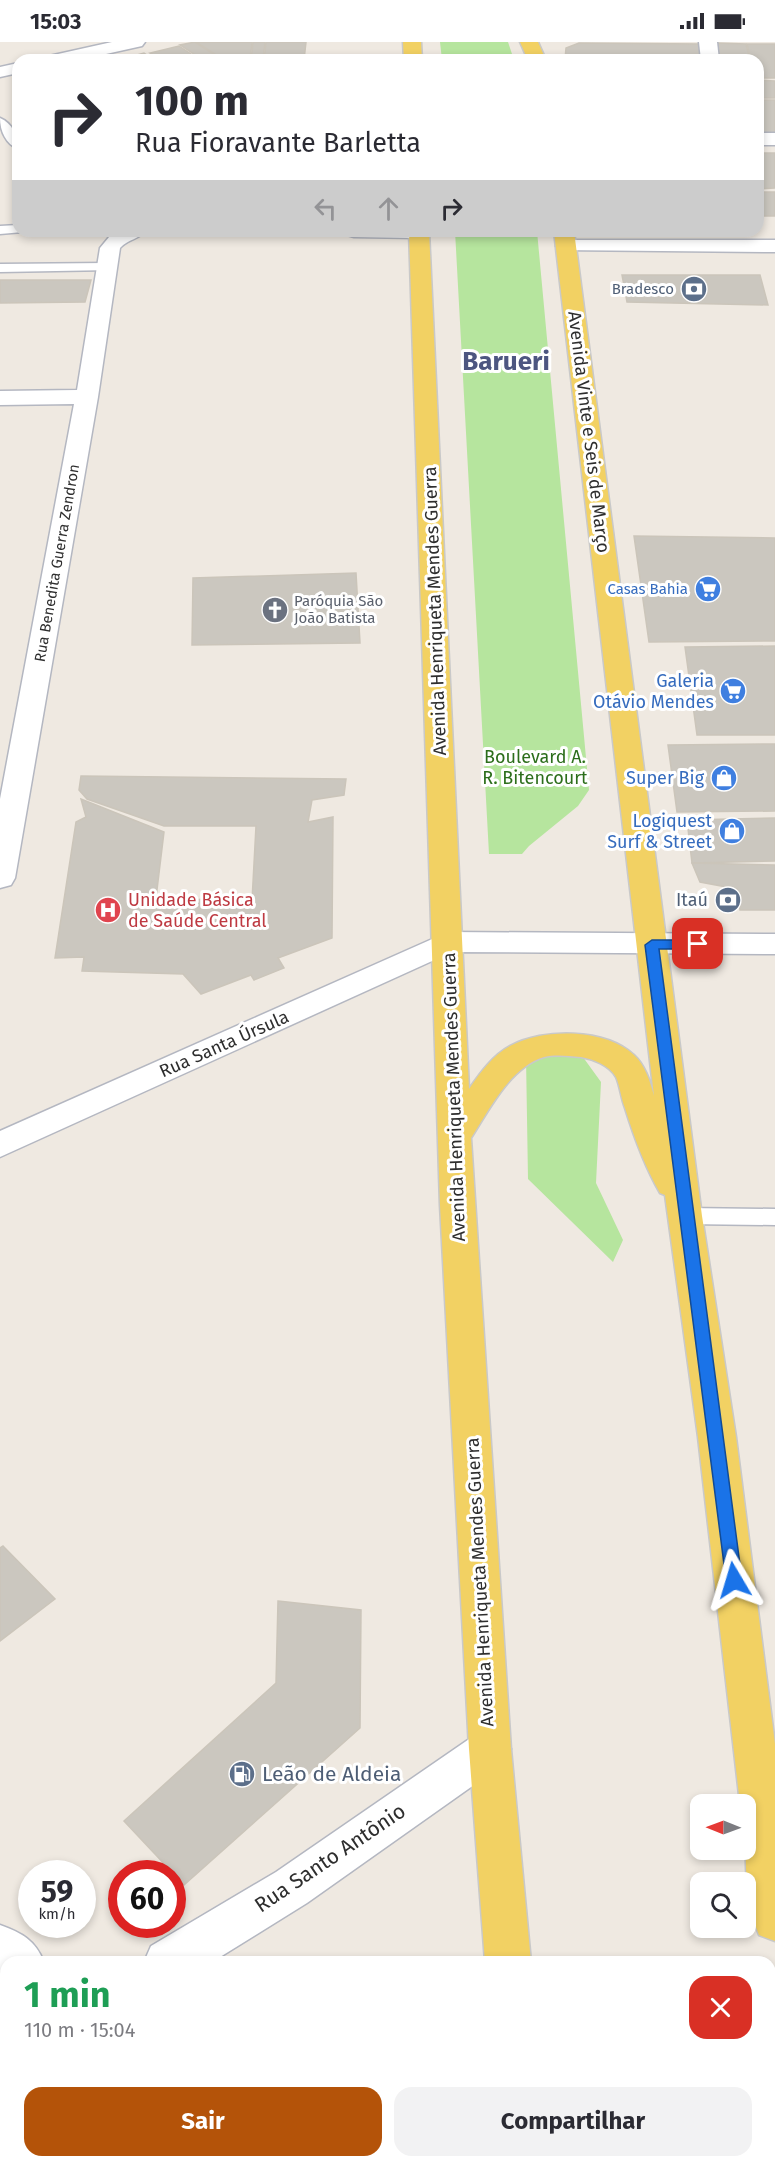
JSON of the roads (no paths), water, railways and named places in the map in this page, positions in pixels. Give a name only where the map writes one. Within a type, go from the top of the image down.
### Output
[{"type":"main road","name":"Avenida Henriqueta Mendes Guerra","points":[[419,237],[454,1137],[490,1749],[507,1956]]},
{"type":"main road","name":"Avenida Vinte e Seis de Março","points":[[565,238],[686,1216],[717,1437],[775,1919]]},
{"type":"main road","points":[[454,1137],[497,1074],[520,1053],[550,1045],[585,1046],[602,1050],[619,1059],[630,1073],[651,1135],[686,1216]]},
{"type":"street","points":[[82,54],[136,42]]},
{"type":"street","points":[[565,238],[775,246]]},
{"type":"street","name":"Rua Benedita Guerra Zendron","points":[[0,878],[114,245]]},
{"type":"street","points":[[0,398],[87,397]]},
{"type":"street","points":[[448,942],[775,944]]},
{"type":"street","name":"Rua Santa Úrsula","points":[[0,1145],[448,942]]},
{"type":"street","name":"Rua Santo Antônio","points":[[179,1956],[298,1881],[490,1749]]},
{"type":"street","points":[[0,1947],[13,1956]]},
{"type":"lane","points":[[0,122],[12,137]]},
{"type":"lane","points":[[0,268],[114,245]]},
{"type":"lane","points":[[686,1216],[775,1217]]},
{"type":"place","name":"Bradesco","points":[[694,289]]},
{"type":"place","name":"Casas Bahia","points":[[708,589]]},
{"type":"place","name":"Paróquia São João Batista","points":[[275,610]]},
{"type":"place","name":"Galeria Otávio Mendes","points":[[733,691]]},
{"type":"place","name":"Super Big","points":[[724,778]]},
{"type":"place","name":"Logiquest Surf & Street","points":[[732,831]]},
{"type":"place","name":"Itaú","points":[[728,900]]},
{"type":"place","name":"Unidade Básica de Saúde Central","points":[[108,910]]},
{"type":"place","name":"Leão de Aldeia","points":[[242,1774]]},
{"type":"district","name":"Barueri","points":[[506,361]]},
{"type":"park label","name":"Boulevard A. R. Bitencourt","points":[[535,767]]}]
